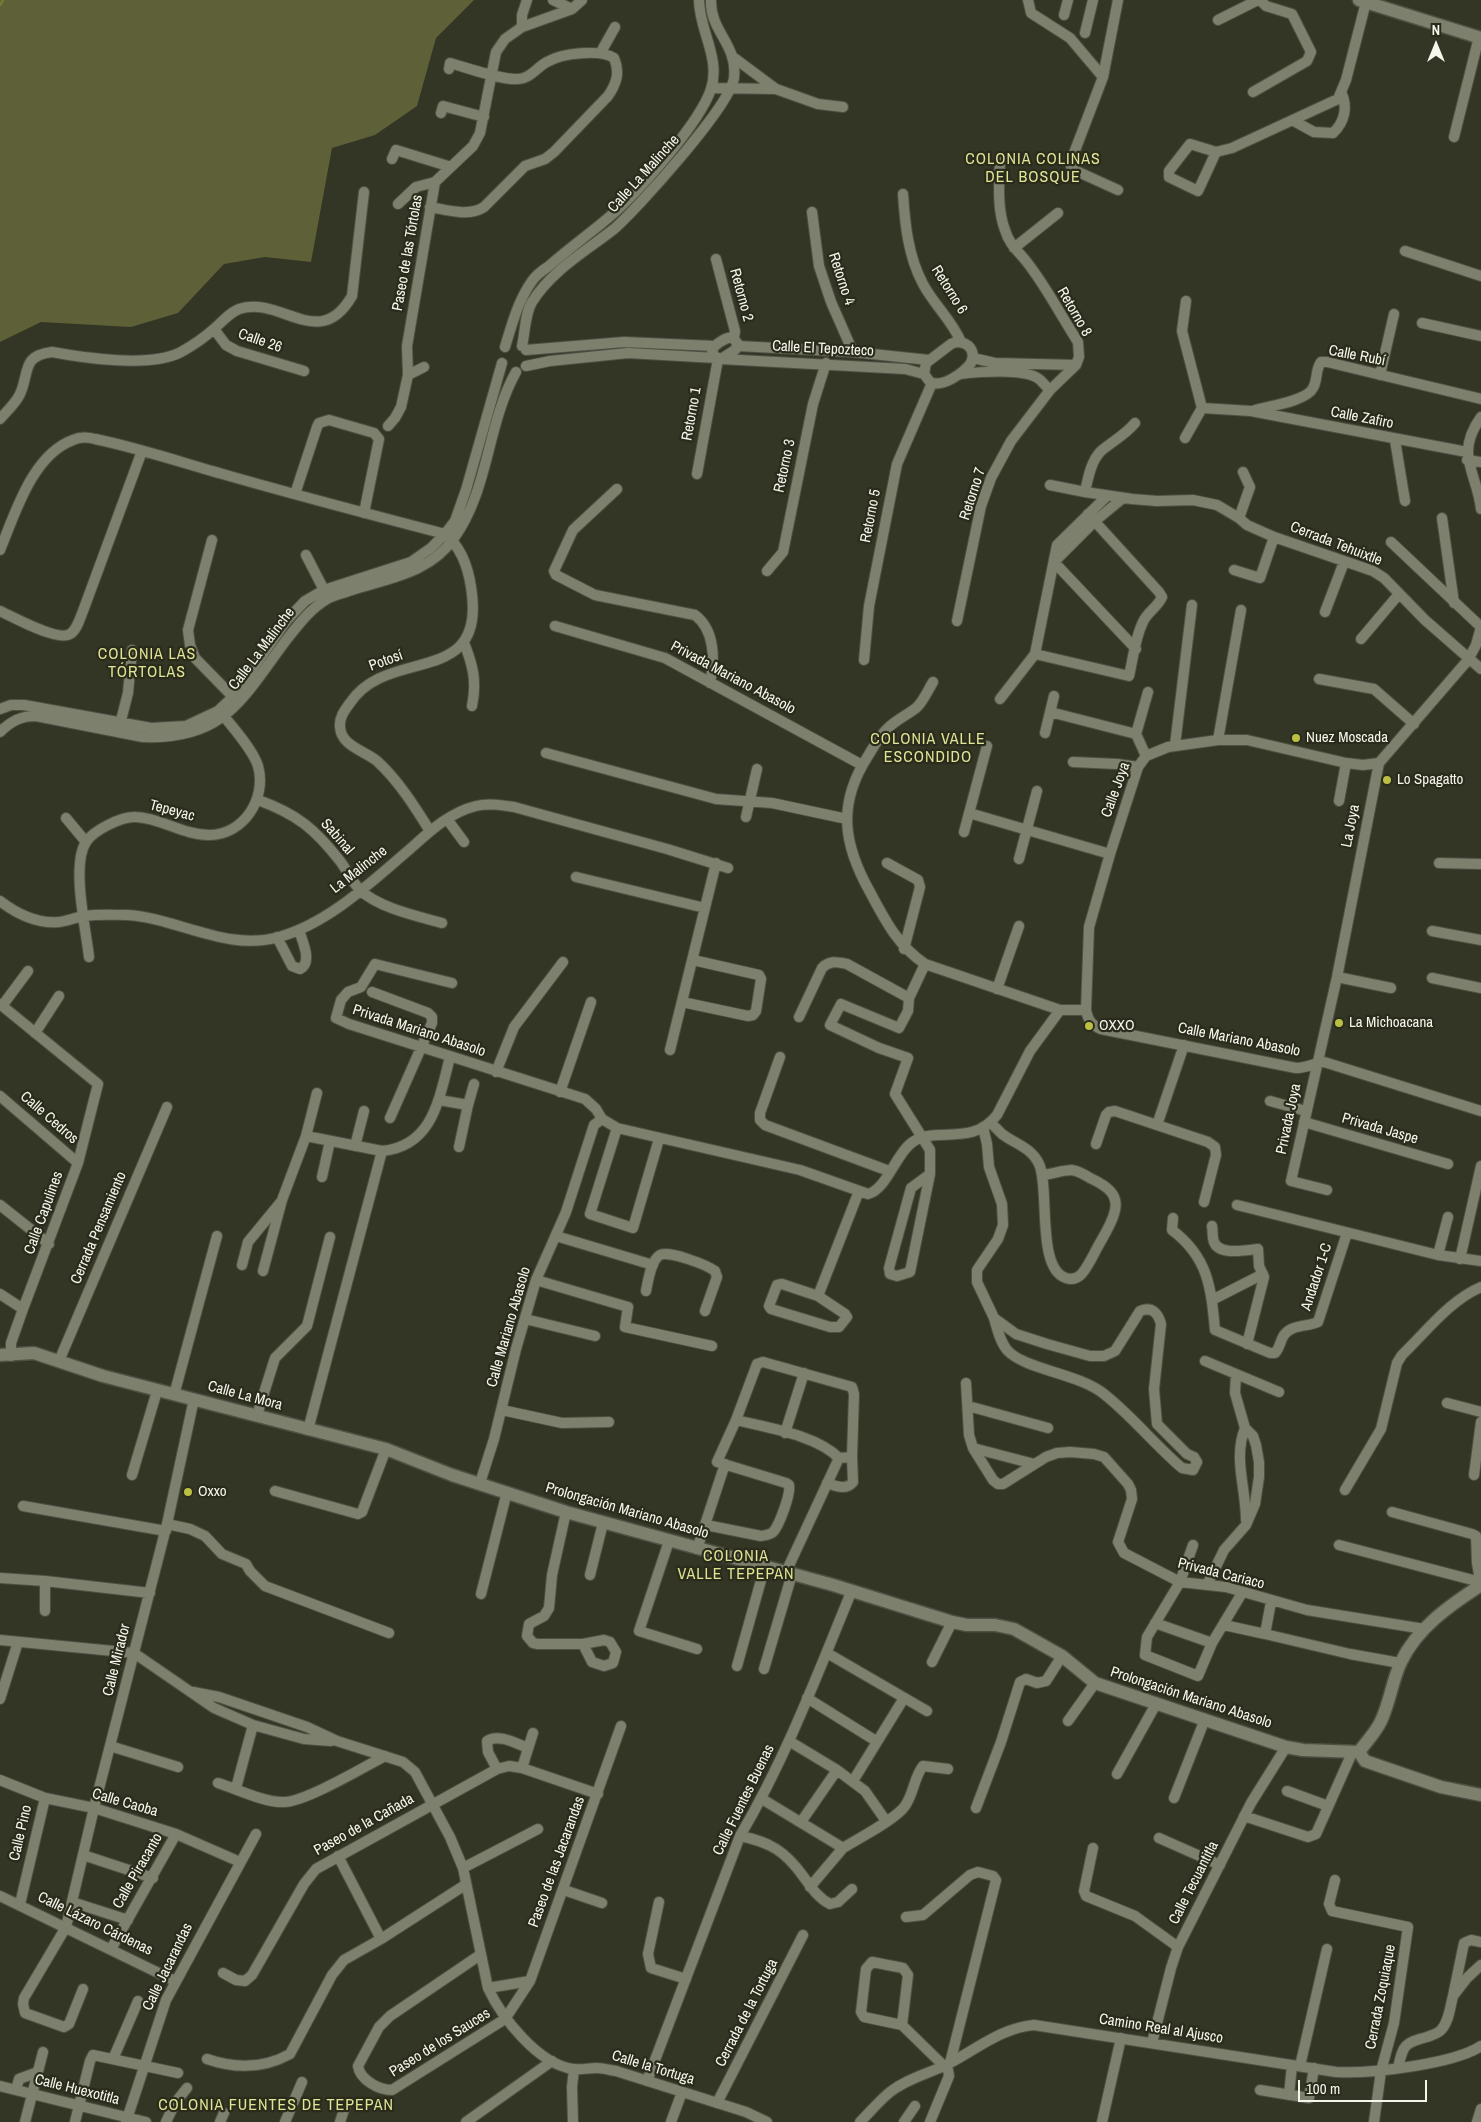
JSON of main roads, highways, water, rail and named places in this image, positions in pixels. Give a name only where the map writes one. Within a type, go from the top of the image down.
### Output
[{"type":"waterway","points":[[0,5],[3,0]]},
{"type":"place","name":"Nuez Moscada","points":[[1296,738]]},
{"type":"place","name":"Lo Spagatto","points":[[1387,780]]},
{"type":"place","name":"La Michoacana","points":[[1339,1023]]},
{"type":"place","name":"OXXO","points":[[1089,1026]]},
{"type":"place","name":"Oxxo","points":[[188,1492]]},
{"type":"district","name":"COLONIA COLINAS DEL BOSQUE","points":[[1033,169]]},
{"type":"district","name":"COLONIA LAS TÓRTOLAS","points":[[147,664]]},
{"type":"district","name":"COLONIA VALLE ESCONDIDO","points":[[928,749]]},
{"type":"district","name":"COLONIA VALLE TEPEPAN","points":[[736,1566]]},
{"type":"district","name":"COLONIA FUENTES DE TEPEPAN","points":[[276,2106]]}]
